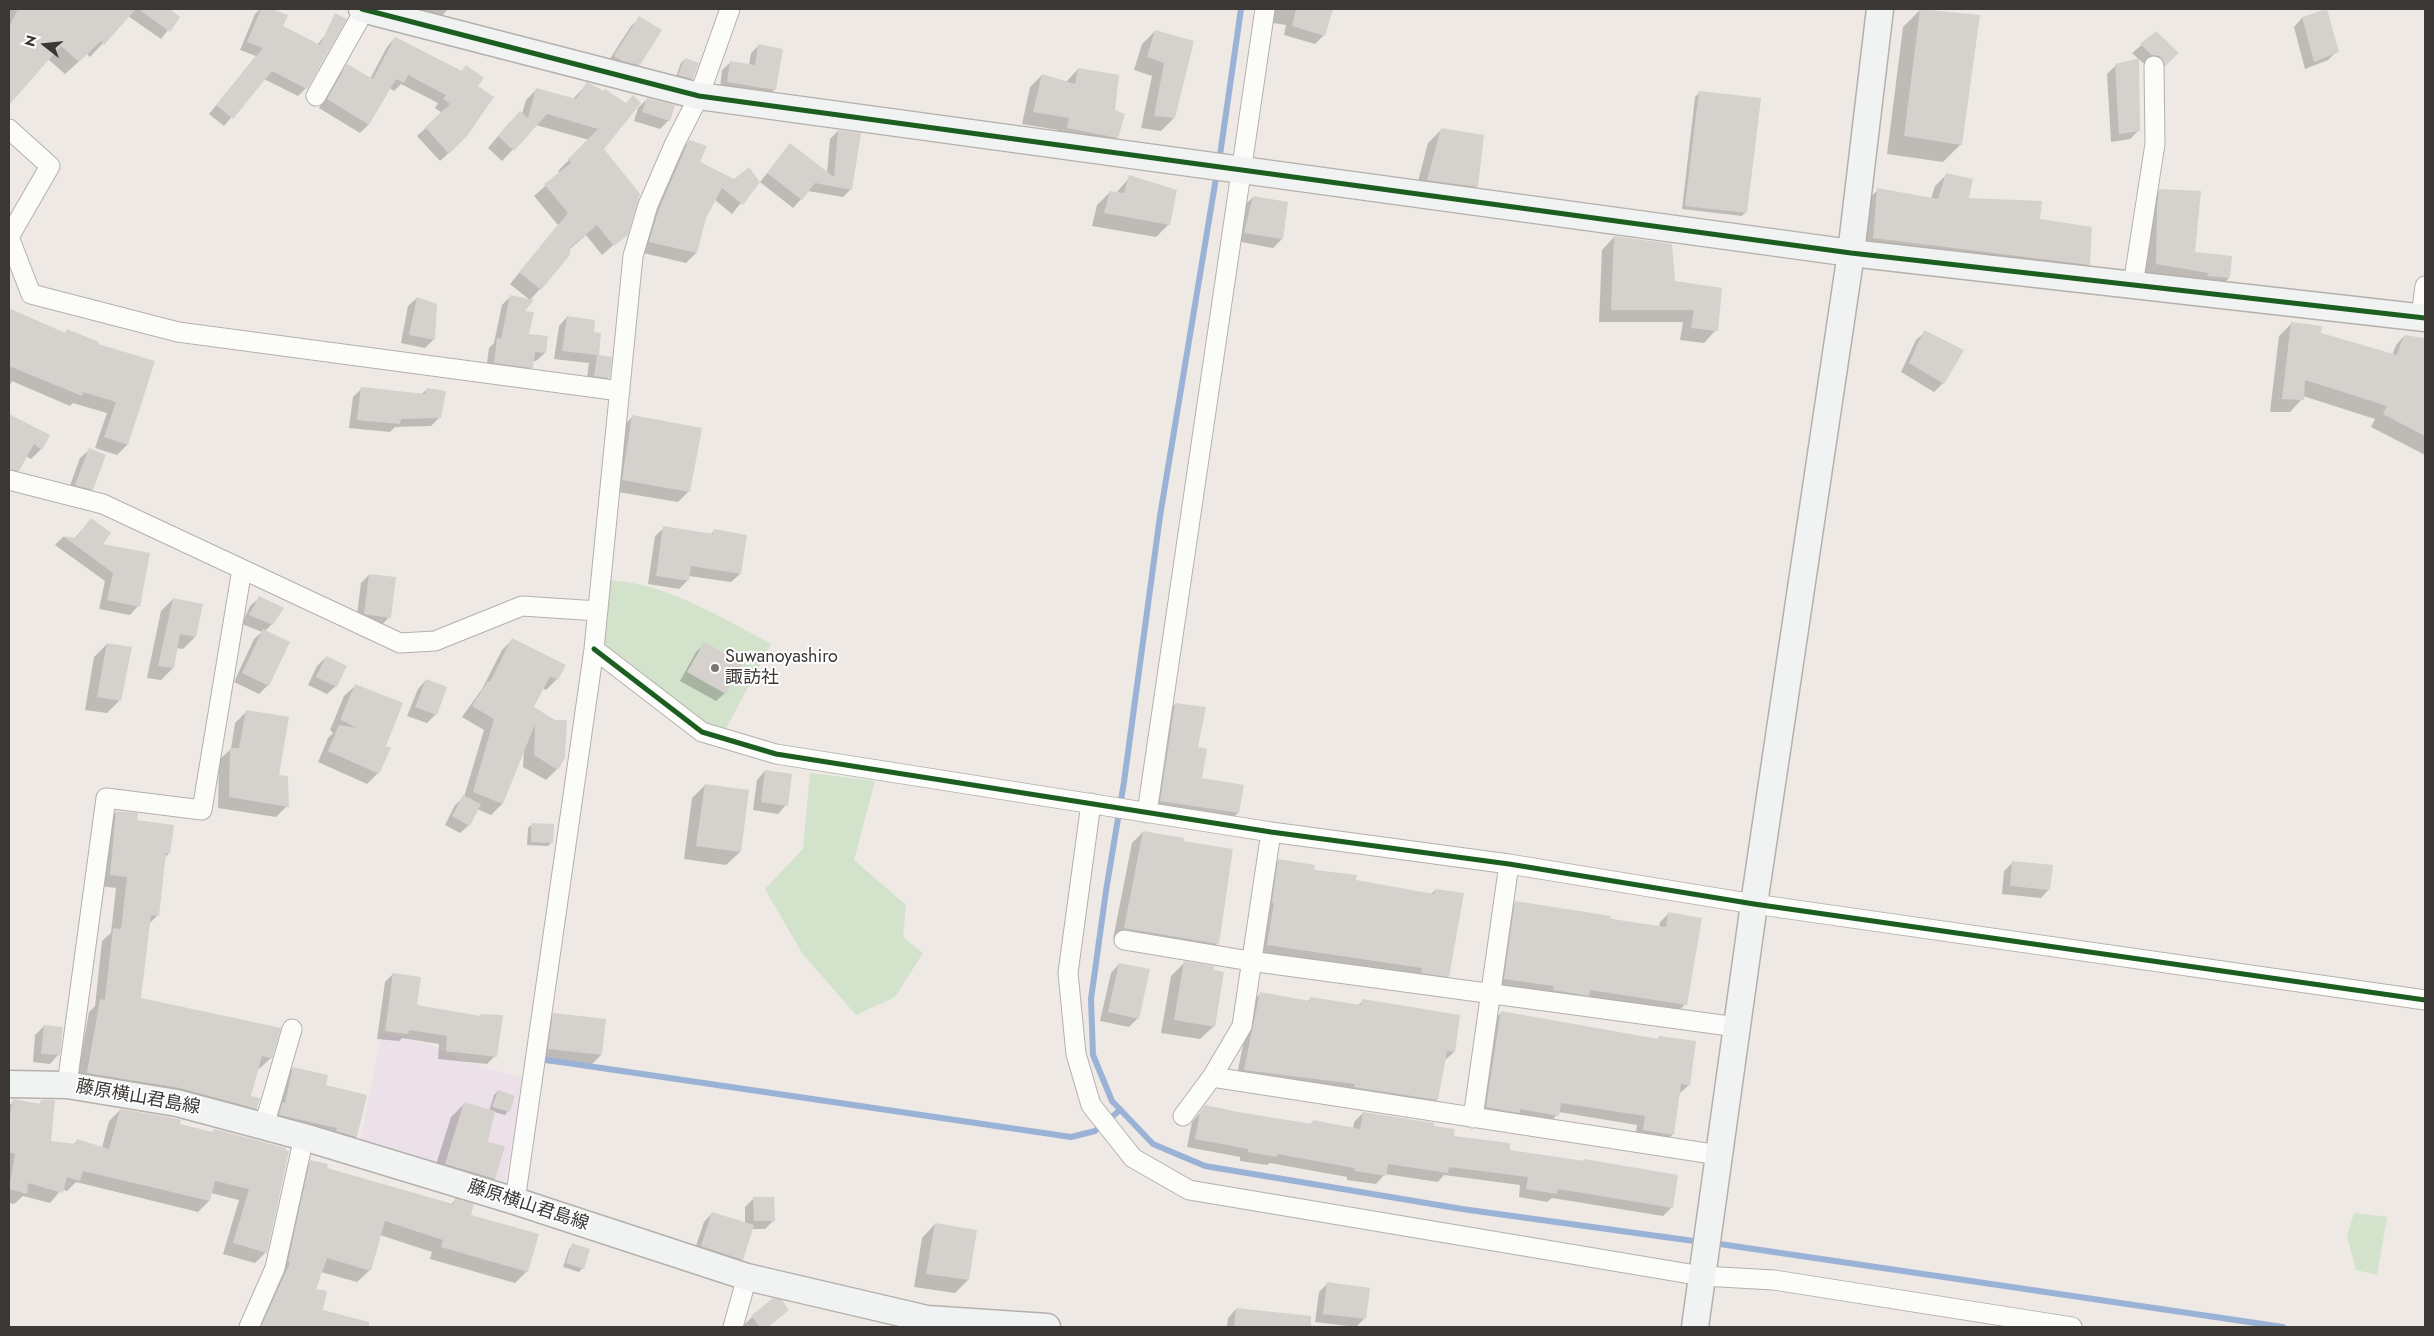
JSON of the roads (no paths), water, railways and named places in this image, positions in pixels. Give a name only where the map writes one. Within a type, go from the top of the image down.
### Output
[{"type":"street","points":[[316,96],[364,9],[699,96],[1242,168],[1851,253],[2423,318],[2425,286]]},
{"type":"street","points":[[514,1200],[594,648],[633,256],[648,205],[675,143],[699,96],[730,9]]},
{"type":"street","points":[[1141,811],[1242,168],[1265,9]]},
{"type":"street","points":[[1696,1327],[1754,904],[1851,253],[1880,9]]},
{"type":"street","points":[[2133,285],[2155,144],[2154,66]]},
{"type":"street","points":[[9,129],[50,166],[9,237],[31,294],[178,332],[620,391]]},
{"type":"street","points":[[9,480],[103,504],[400,643],[435,641],[522,606],[598,611]]},
{"type":"street","points":[[67,1086],[106,798],[202,810],[242,569]]},
{"type":"street","points":[[594,648],[702,732],[776,754],[1271,832],[1509,864],[1754,904],[2425,1000]]},
{"type":"street","points":[[1091,803],[1068,973],[1076,1054],[1091,1105],[1133,1158],[1189,1190],[1702,1276],[1774,1280],[2072,1327]]},
{"type":"street","points":[[1183,1116],[1212,1076],[1242,1026],[1250,961],[1271,832]]},
{"type":"street","points":[[1473,1118],[1509,864]]},
{"type":"street","points":[[1124,940],[1250,961],[1737,1027]]},
{"type":"street","points":[[264,1126],[292,1029]]},
{"type":"street","points":[[1212,1076],[1719,1155]]},
{"type":"street","name":"藤原横山君島線","points":[[9,1084],[67,1086],[178,1103],[304,1137],[514,1200],[746,1277],[927,1318],[1047,1327]]},
{"type":"street","points":[[249,1327],[275,1268],[304,1137]]},
{"type":"street","points":[[733,1327],[746,1277]]},
{"type":"waterway","points":[[1219,162],[1241,9]]},
{"type":"waterway","points":[[1217,172],[1160,516],[1124,782],[1091,999],[1093,1055],[1112,1101],[1153,1144],[1205,1166],[1462,1209],[1701,1242]]},
{"type":"waterway","points":[[547,1060],[1071,1137],[1095,1131],[1120,1110]]},
{"type":"waterway","points":[[1713,1243],[2283,1327]]},
{"type":"place","name":"Suwanoyashiro 諏訪社","points":[[715,668]]}]
